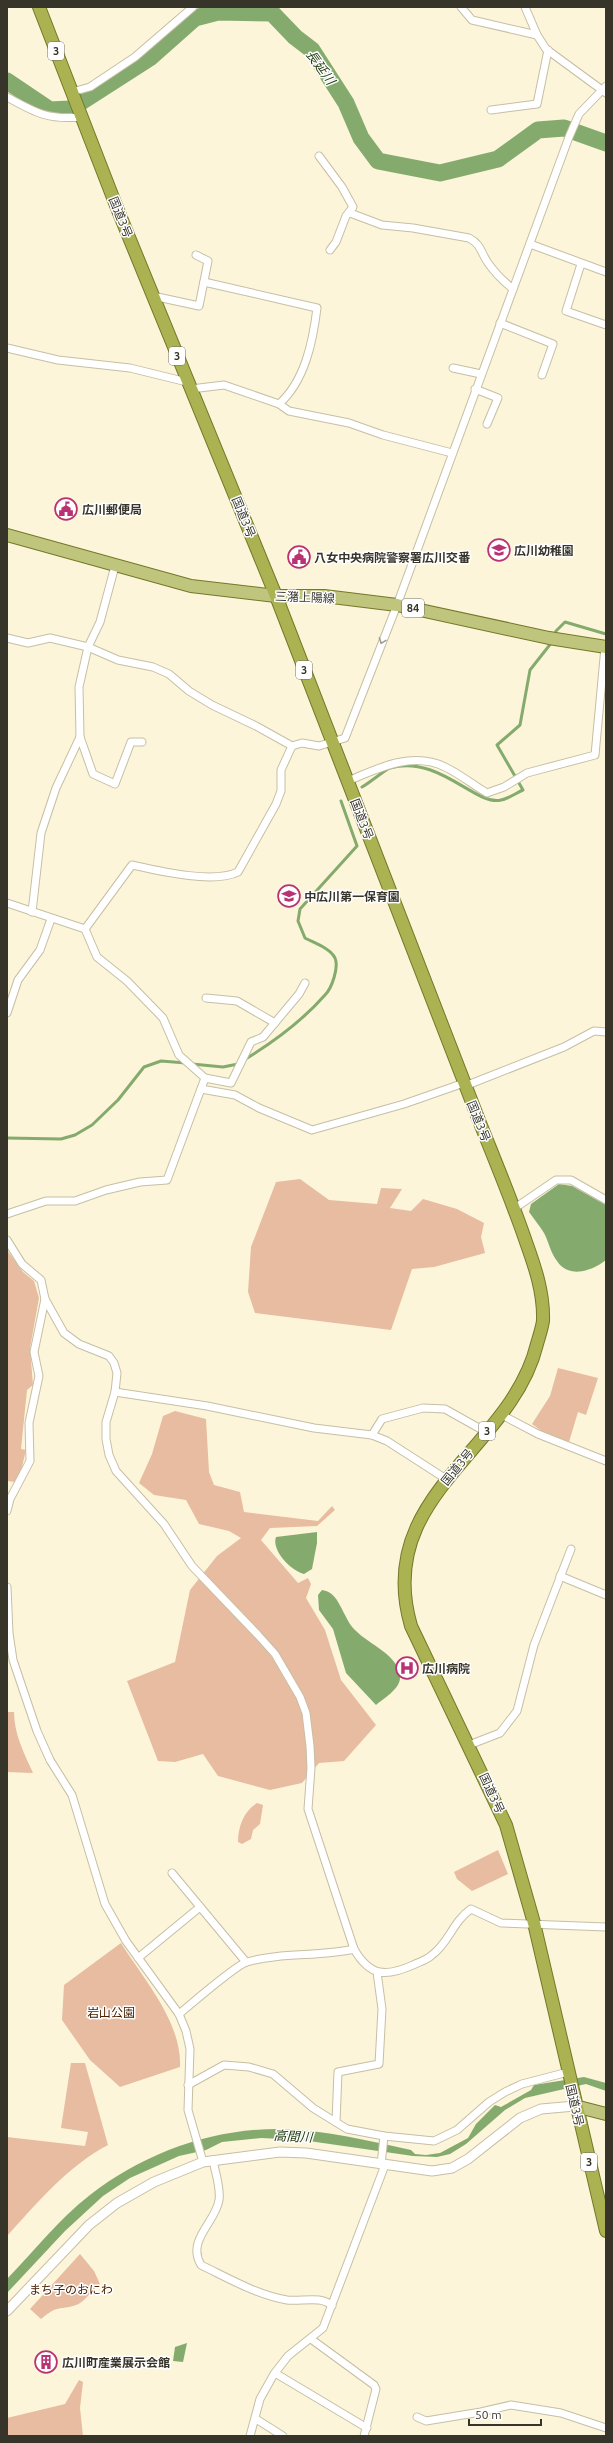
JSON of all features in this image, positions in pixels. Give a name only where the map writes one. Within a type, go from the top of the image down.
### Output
[{"type":"highway","name":"国道3号","points":[[39,7],[72,94],[189,386],[276,596],[465,1085],[515,1208],[540,1280],[543,1321],[534,1356],[523,1385],[428,1504],[411,1541],[405,1576],[404,1603],[410,1626],[506,1824],[534,1923],[575,2106],[606,2231]]},
{"type":"main road","name":"三潴上陽線","points":[[7,535],[191,586],[276,596],[324,596],[397,605],[553,639],[605,647]]},
{"type":"main road","points":[[575,2106],[606,2114]]},
{"type":"street","points":[[72,94],[90,87],[135,57],[193,7]]},
{"type":"street","points":[[461,7],[472,20],[537,35]]},
{"type":"street","points":[[7,638],[28,643],[50,638],[88,647],[118,660],[170,674],[189,691],[212,705],[256,726],[292,746],[302,743],[319,746],[333,743],[344,738],[397,605],[475,389],[569,137],[579,114],[605,89],[548,50],[537,35],[525,7]]},
{"type":"street","points":[[491,110],[537,104],[548,50]]},
{"type":"street","points":[[7,96],[45,116],[59,119],[81,116]]},
{"type":"street","points":[[319,156],[342,186],[353,207],[346,216],[336,242],[330,250]]},
{"type":"street","points":[[350,212],[382,225],[413,228],[470,238],[478,243],[487,262],[499,277],[513,289]]},
{"type":"street","points":[[530,244],[606,272]]},
{"type":"street","points":[[153,296],[198,306],[208,261],[196,254]]},
{"type":"street","points":[[581,264],[566,311],[606,324]]},
{"type":"street","points":[[204,282],[317,308],[313,336],[299,377],[288,396],[279,404]]},
{"type":"street","points":[[500,323],[553,344],[542,375]]},
{"type":"street","points":[[7,348],[58,360],[130,368],[189,386],[224,385],[279,404],[289,410],[349,423],[383,436],[452,453]]},
{"type":"street","points":[[453,368],[481,374]]},
{"type":"street","points":[[475,389],[498,398],[487,424]]},
{"type":"street","points":[[115,566],[100,622],[88,647],[79,687],[80,737],[94,774],[115,784],[131,742],[142,742]]},
{"type":"street","points":[[348,781],[378,768],[420,760],[445,767],[487,794],[513,782],[527,773],[595,755],[605,647]]},
{"type":"street","points":[[32,912],[41,833],[56,788],[80,737]]},
{"type":"street","points":[[84,929],[132,865],[166,873],[198,876],[231,876],[238,872],[276,804],[280,791],[281,770],[292,746]]},
{"type":"street","points":[[7,903],[84,929],[97,957],[127,981],[163,1018],[179,1055],[205,1078],[231,1083],[251,1042],[263,1037],[275,1024],[299,994],[305,983]]},
{"type":"street","points":[[7,1013],[18,980],[40,950],[51,918]]},
{"type":"street","points":[[206,998],[237,1001],[275,1024]]},
{"type":"street","points":[[201,1089],[235,1095],[259,1108],[312,1130],[465,1085],[564,1047],[594,1031],[606,1032]]},
{"type":"street","points":[[7,1214],[46,1201],[75,1201],[106,1190],[140,1182],[167,1180],[205,1078]]},
{"type":"street","points":[[515,1208],[556,1180],[571,1180],[606,1200]]},
{"type":"street","points":[[7,1240],[22,1264],[41,1280],[45,1299],[64,1333],[79,1344],[109,1356],[117,1373],[115,1392],[106,1422],[106,1438],[109,1455],[116,1471],[164,1524],[192,1566],[258,1635],[274,1654],[300,1697],[306,1713],[310,1746],[311,1768],[308,1809],[354,1950],[362,1963],[377,1972],[398,1972],[432,1956],[445,1942],[456,1922],[472,1909],[501,1923],[534,1923],[606,1927]]},
{"type":"street","points":[[7,1511],[10,1499],[30,1461],[29,1423],[39,1376],[34,1352],[45,1299]]},
{"type":"street","points":[[115,1392],[207,1406],[314,1428],[372,1435],[387,1441],[446,1480]]},
{"type":"street","points":[[372,1435],[382,1419],[423,1408],[445,1409],[486,1432]]},
{"type":"street","points":[[500,1414],[538,1434],[606,1462]]},
{"type":"street","points":[[469,1745],[500,1733],[517,1711],[534,1645],[571,1549]]},
{"type":"street","points":[[560,1576],[606,1595]]},
{"type":"street","points":[[7,1587],[9,1634],[13,1660],[37,1731],[50,1760],[72,1795],[105,1904],[138,1958],[179,2014],[190,2049],[188,2110],[202,2159]]},
{"type":"street","points":[[172,1873],[246,1962]]},
{"type":"street","points":[[138,1958],[200,1907]]},
{"type":"street","points":[[179,2014],[246,1962],[305,1954],[332,1955],[354,1950]]},
{"type":"street","points":[[336,2122],[338,2072],[379,2064],[382,2009],[377,1972]]},
{"type":"street","points":[[188,2085],[224,2065],[249,2067],[273,2074],[313,2108],[347,2129],[384,2138],[434,2141],[448,2136],[489,2102],[505,2092],[522,2084],[568,2074]]},
{"type":"street","points":[[7,2311],[90,2225],[117,2204],[154,2182],[202,2159],[213,2160],[280,2152],[306,2153],[383,2162],[432,2171],[452,2168],[468,2159],[520,2118],[541,2109],[575,2106]]},
{"type":"street","points":[[250,2436],[256,2419],[260,2399],[275,2373],[288,2356],[323,2328],[383,2162],[384,2138]]},
{"type":"street","points":[[213,2160],[219,2200],[216,2209],[205,2226],[198,2246],[197,2258],[201,2265],[273,2297],[289,2300],[321,2300],[332,2306]]},
{"type":"street","points":[[311,2339],[376,2389],[364,2436]]},
{"type":"street","points":[[275,2373],[367,2428]]},
{"type":"street","points":[[417,2418],[426,2421],[481,2412],[510,2405],[561,2413],[606,2428]]},
{"type":"street","points":[[256,2419],[284,2436]]},
{"type":"green space","points":[[300,1179],[329,1200],[377,1204],[381,1188],[402,1189],[390,1208],[411,1211],[423,1199],[457,1209],[484,1223],[481,1237],[485,1253],[434,1267],[412,1269],[391,1330],[255,1313],[248,1292],[251,1247],[276,1182]]},
{"type":"green space","points":[[7,1250],[23,1272],[34,1281],[39,1298],[30,1348],[33,1385],[27,1390],[21,1449],[26,1450],[21,1471],[15,1482],[7,1481]]},
{"type":"green space","points":[[558,1368],[598,1378],[586,1415],[578,1412],[569,1442],[543,1432],[532,1424],[550,1396]]},
{"type":"green space","points":[[175,1411],[206,1419],[209,1472],[214,1485],[240,1492],[244,1512],[318,1521],[332,1506],[335,1510],[317,1526],[270,1528],[261,1540],[298,1583],[308,1578],[311,1584],[306,1598],[325,1630],[341,1680],[376,1725],[344,1761],[319,1763],[302,1783],[270,1790],[218,1776],[203,1754],[175,1762],[158,1761],[127,1681],[175,1662],[190,1590],[217,1556],[241,1538],[229,1531],[199,1524],[186,1500],[154,1495],[139,1483],[152,1454],[163,1416]]},
{"type":"green space","points":[[7,1712],[14,1712],[14,1720],[18,1736],[33,1773],[7,1772]]},
{"type":"green space","points":[[257,1803],[263,1805],[260,1824],[253,1830],[251,1839],[242,1844],[238,1842],[239,1830],[245,1815],[252,1806]]},
{"type":"green space","points":[[498,1850],[508,1874],[472,1891],[457,1879],[454,1872]]},
{"type":"green space","name":"岩山公園","points":[[121,1943],[160,2002],[168,2018],[175,2034],[179,2050],[180,2067],[120,2087],[90,2060],[62,2020],[64,1985]]},
{"type":"green space","points":[[71,2063],[85,2063],[108,2145],[66,2174],[7,2236],[7,2137],[85,2146],[88,2132],[61,2128]]},
{"type":"green space","name":"まち子のおにわ","points":[[80,2254],[94,2271],[100,2284],[85,2299],[76,2305],[52,2311],[41,2319],[30,2309]]},
{"type":"green space","points":[[79,2380],[83,2382],[80,2408],[83,2436],[7,2436],[7,2418],[65,2404]]},
{"type":"water","points":[[559,1184],[572,1186],[606,1205],[606,1260],[588,1270],[574,1271],[562,1267],[553,1254],[544,1233],[529,1212],[531,1204]]},
{"type":"water","points":[[317,1532],[317,1543],[312,1569],[304,1574],[293,1569],[279,1554],[276,1548],[276,1537]]},
{"type":"water","points":[[322,1590],[333,1595],[355,1630],[390,1657],[399,1670],[400,1678],[397,1686],[376,1705],[346,1673],[333,1629],[319,1610],[318,1595]]},
{"type":"water","name":"高間川","points":[[584,2077],[606,2083],[606,2091],[586,2084],[525,2098],[505,2110],[466,2144],[450,2154],[437,2157],[413,2156],[302,2140],[261,2138],[222,2142],[206,2150],[179,2156],[130,2178],[103,2196],[65,2231],[7,2293],[7,2279],[57,2225],[79,2204],[111,2180],[133,2167],[156,2155],[180,2146],[205,2138],[230,2133],[282,2129],[315,2131],[347,2136],[411,2150],[415,2154],[426,2155],[440,2153],[468,2138],[476,2124],[495,2105],[501,2107],[531,2090],[534,2085]]},
{"type":"water","points":[[187,2343],[183,2362],[173,2361],[175,2347]]},
{"type":"waterway","name":"長延川","points":[[7,81],[50,110],[70,109],[151,57],[195,18],[218,12],[272,13],[295,37],[312,50],[346,103],[361,138],[378,161],[440,173],[498,159],[538,130],[564,128],[606,143]]},
{"type":"waterway","points":[[554,637],[556,631],[565,622],[606,634]]},
{"type":"waterway","points":[[362,787],[390,768],[408,766],[424,768],[440,774],[480,796],[491,800],[501,800],[523,790],[497,745],[520,725],[530,670],[552,642]]},
{"type":"waterway","points":[[244,1060],[276,1039],[297,1022],[328,992],[332,983],[336,967],[333,954],[305,938],[298,921],[300,909],[357,846],[341,801]]},
{"type":"waterway","points":[[7,1138],[61,1139],[75,1135],[92,1125],[118,1100],[144,1067],[161,1061],[186,1063]]},
{"type":"waterway","points":[[192,1064],[223,1067],[238,1064]]},
{"type":"place","name":"広川郵便局","points":[[66,509]]},
{"type":"place","name":"広川幼稚園","points":[[499,550]]},
{"type":"place","name":"八女中央病院警察署広川交番","points":[[299,557]]},
{"type":"place","name":"中広川第一保育園","points":[[289,896]]},
{"type":"place","name":"広川病院","points":[[407,1668]]},
{"type":"place","name":"広川町産業展示会館","points":[[46,2362]]}]
